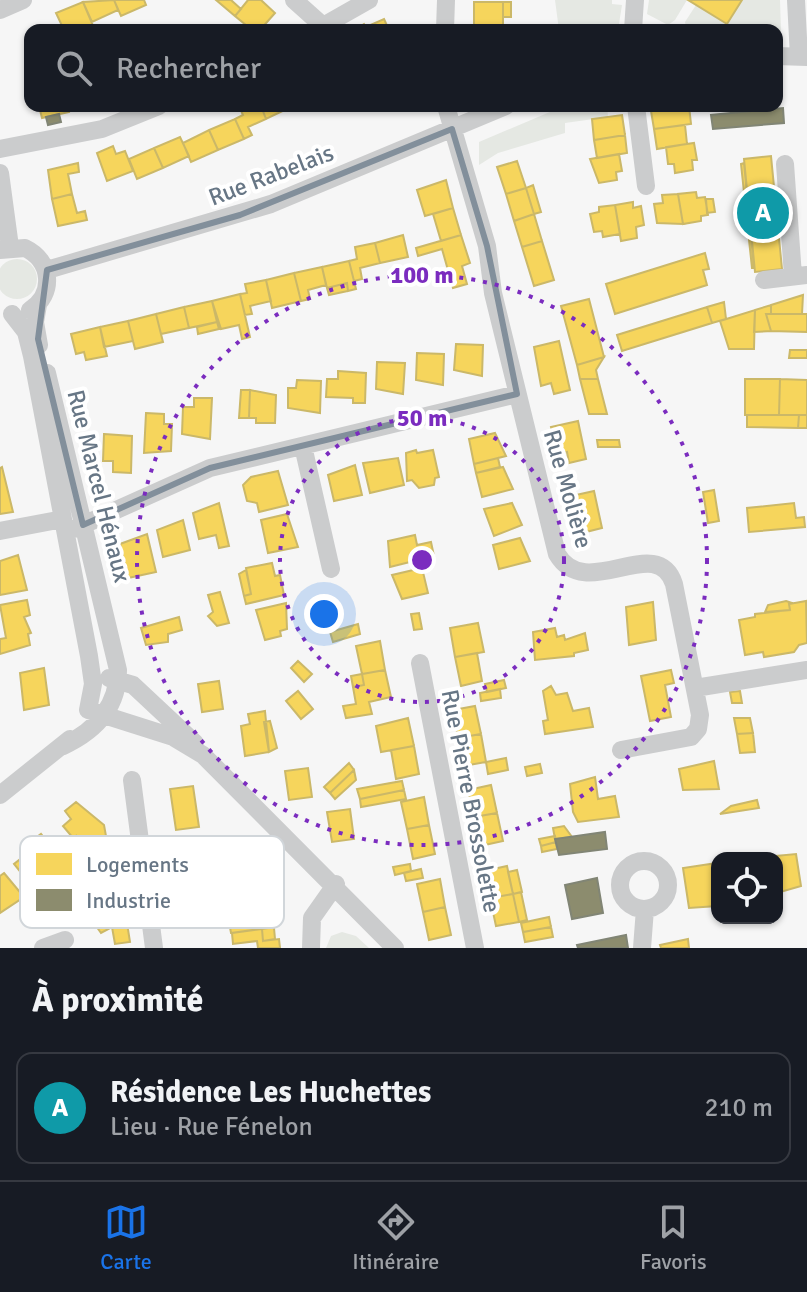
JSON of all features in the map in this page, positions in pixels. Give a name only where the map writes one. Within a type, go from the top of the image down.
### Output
[{"type":"street","points":[[0,10],[23,0]]},
{"type":"street","points":[[294,0],[315,24]]},
{"type":"street","points":[[326,24],[369,0]]},
{"type":"street","points":[[445,24],[446,0]]},
{"type":"street","points":[[633,24],[635,0]]},
{"type":"street","points":[[783,56],[803,57],[796,0]]},
{"type":"street","points":[[0,149],[102,129],[144,112]]},
{"type":"street","name":"Rue Molière","points":[[448,112],[487,246],[493,293],[560,561],[582,574],[643,563],[667,569],[674,584],[700,715],[695,734],[621,750]]},
{"type":"street","name":"Rue Rabelais","points":[[47,270],[240,215],[492,112]]},
{"type":"street","points":[[637,112],[646,186]]},
{"type":"street","points":[[764,280],[800,275],[785,164]]},
{"type":"street","points":[[0,173],[5,248],[33,252],[47,270]]},
{"type":"street","name":"Rue Marcel Hénaux","points":[[47,270],[46,292],[38,305],[38,339],[117,661],[118,678],[96,712]]},
{"type":"street","points":[[6,312],[25,312],[38,305]]},
{"type":"street","name":"Rue Marcel Hénaux","points":[[6,312],[28,337],[96,712]]},
{"type":"street","points":[[0,531],[83,525],[198,472],[517,394]]},
{"type":"street","points":[[303,446],[331,569]]},
{"type":"street","name":"Rue Pierre Brossolette","points":[[420,663],[475,948]]},
{"type":"street","points":[[695,688],[807,670]]},
{"type":"street","points":[[92,678],[118,678],[140,690],[336,884],[395,948]]},
{"type":"street","points":[[0,795],[63,746],[96,726],[96,712],[173,737],[203,755]]},
{"type":"street","points":[[132,780],[139,836]]},
{"type":"street","points":[[311,948],[312,918],[336,884]]},
{"type":"street","points":[[642,948],[645,909]]},
{"type":"street","points":[[151,928],[154,948]]},
{"type":"street","points":[[43,948],[65,940]]},
{"type":"highlighted area","points":[[452,129],[487,246],[517,394],[210,468],[83,525],[38,339],[47,270],[240,215]]},
{"type":"shaded area","points":[[555,0],[612,0],[612,4],[622,5],[619,24],[558,24]]},
{"type":"shaded area","points":[[649,0],[687,0],[669,24],[647,14]]},
{"type":"shaded area","points":[[742,0],[780,0],[781,24],[727,24]]},
{"type":"shaded area","points":[[696,5],[727,24],[685,24]]},
{"type":"shaded area","points":[[550,112],[608,112],[608,117],[565,123],[565,133],[498,153],[479,165],[479,142]]},
{"type":"shaded area","points":[[9,261],[25,261],[35,271],[35,287],[25,297],[9,297],[-1,287],[-1,271]]},
{"type":"shaded area","points":[[342,932],[356,936],[369,948],[326,948],[331,936]]},
{"type":"building: Logements","points":[[114,0],[144,0],[146,5],[121,16]]},
{"type":"building: Logements","points":[[114,0],[118,10],[92,22],[83,2]]},
{"type":"building: Logements","points":[[216,0],[231,0],[241,9],[235,16]]},
{"type":"building: Logements","points":[[248,0],[261,0],[275,13],[265,24],[245,24],[235,16]]},
{"type":"building: Logements","points":[[688,0],[742,0],[727,24]]},
{"type":"building: Logements","points":[[83,2],[92,24],[61,24],[56,13]]},
{"type":"building: Logements","points":[[474,2],[503,2],[503,24],[474,24]]},
{"type":"building: Logements","points":[[503,2],[511,2],[511,17],[503,17]]},
{"type":"building: Logements","points":[[40,112],[69,112],[42,118]]},
{"type":"building: Logements","points":[[242,112],[263,112],[266,119],[248,127],[252,135],[244,139],[235,119],[243,115]]},
{"type":"building: Logements","points":[[263,112],[281,112],[266,119]]},
{"type":"building: Logements","points":[[651,112],[690,112],[691,124],[654,129]]},
{"type":"building: Logements","points":[[622,115],[625,135],[594,140],[592,119]]},
{"type":"building: Logements","points":[[235,119],[244,139],[218,150],[209,130]]},
{"type":"building: Logements","points":[[685,125],[687,144],[657,149],[654,129]]},
{"type":"building: Logements","points":[[209,130],[218,150],[191,162],[183,143]]},
{"type":"building: Logements","points":[[625,135],[627,153],[597,158],[594,140]]},
{"type":"building: Logements","points":[[180,137],[189,156],[163,168],[154,148]]},
{"type":"building: Logements","points":[[694,143],[697,160],[692,160],[693,170],[675,173],[674,164],[668,164],[666,147]]},
{"type":"building: Logements","points":[[113,146],[116,154],[125,151],[133,171],[107,181],[97,153]]},
{"type":"building: Logements","points":[[154,148],[163,168],[137,179],[129,159]]},
{"type":"building: Logements","points":[[619,154],[622,171],[616,172],[617,180],[599,183],[590,159]]},
{"type":"building: Logements","points":[[771,156],[782,269],[755,272],[744,159]]},
{"type":"building: Logements","points":[[517,161],[526,188],[506,194],[497,167]]},
{"type":"building: Logements","points":[[78,163],[79,172],[68,174],[72,194],[52,199],[48,170]]},
{"type":"building: Logements","points":[[744,163],[754,268],[741,164]]},
{"type":"building: Logements","points":[[446,180],[453,208],[425,216],[417,190]]},
{"type":"building: Logements","points":[[533,185],[541,212],[534,214],[526,188]]},
{"type":"building: Logements","points":[[526,188],[534,214],[514,221],[506,194]]},
{"type":"building: Logements","points":[[696,192],[697,198],[705,197],[708,215],[701,216],[701,221],[683,224],[678,194]]},
{"type":"building: Logements","points":[[72,194],[77,213],[85,211],[87,220],[58,226],[52,199]]},
{"type":"building: Logements","points":[[678,194],[683,224],[657,223],[654,204],[663,203],[662,195]]},
{"type":"building: Logements","points":[[706,199],[713,199],[715,212],[707,213]]},
{"type":"building: Logements","points":[[633,202],[633,208],[641,206],[644,225],[636,227],[637,238],[621,241],[615,205]]},
{"type":"building: Logements","points":[[615,205],[620,234],[603,237],[602,231],[594,232],[590,214],[599,212],[599,207]]},
{"type":"building: Logements","points":[[453,208],[461,235],[441,241],[433,214]]},
{"type":"building: Logements","points":[[534,214],[542,241],[522,247],[514,221]]},
{"type":"building: Logements","points":[[403,235],[408,257],[380,263],[375,243]]},
{"type":"building: Logements","points":[[461,235],[470,263],[462,266],[467,284],[453,288],[442,249],[418,256],[416,248]]},
{"type":"building: Logements","points":[[542,241],[554,280],[534,286],[522,247]]},
{"type":"building: Logements","points":[[375,243],[380,263],[360,268],[362,279],[354,281],[349,261],[357,259],[355,247]]},
{"type":"building: Logements","points":[[705,253],[709,269],[703,270],[707,285],[615,314],[606,284]]},
{"type":"building: Logements","points":[[349,261],[356,289],[348,291],[347,283],[327,288],[322,267]]},
{"type":"building: Logements","points":[[322,267],[326,285],[308,290],[310,299],[301,301],[294,273]]},
{"type":"building: Logements","points":[[294,273],[301,301],[272,308],[266,280]]},
{"type":"building: Logements","points":[[266,280],[271,301],[250,306],[252,314],[245,315],[240,294],[247,293],[245,284]]},
{"type":"building: Logements","points":[[347,283],[348,291],[329,295],[327,288]]},
{"type":"building: Logements","points":[[240,294],[250,337],[242,339],[239,325],[221,329],[212,301]]},
{"type":"building: Logements","points":[[803,295],[802,314],[771,314],[771,305]]},
{"type":"building: Logements","points":[[589,299],[604,357],[577,365],[561,306]]},
{"type":"building: Logements","points":[[212,301],[217,322],[189,328],[184,307]]},
{"type":"building: Logements","points":[[724,302],[726,319],[712,323],[707,307]]},
{"type":"building: Logements","points":[[771,305],[771,314],[766,314],[771,331],[754,332],[755,310]]},
{"type":"building: Logements","points":[[184,307],[189,328],[161,334],[156,314]]},
{"type":"building: Logements","points":[[707,307],[712,323],[622,351],[617,335]]},
{"type":"building: Logements","points":[[755,310],[754,349],[729,349],[720,321]]},
{"type":"building: Logements","points":[[156,314],[163,342],[135,349],[128,321]]},
{"type":"building: Logements","points":[[766,314],[807,314],[807,332],[771,331]]},
{"type":"building: Logements","points":[[128,321],[133,341],[104,347],[100,327]]},
{"type":"building: Logements","points":[[217,322],[219,329],[198,334],[197,327]]},
{"type":"building: Logements","points":[[100,327],[107,356],[86,360],[84,352],[76,354],[71,334]]},
{"type":"building: Logements","points":[[559,341],[570,390],[554,394],[551,383],[541,386],[534,347]]},
{"type":"building: Logements","points":[[456,344],[483,345],[482,376],[454,370]]},
{"type":"building: Logements","points":[[790,350],[807,350],[807,358],[789,358]]},
{"type":"building: Logements","points":[[417,353],[444,354],[443,385],[416,380]]},
{"type":"building: Logements","points":[[604,357],[596,370],[598,379],[580,379],[577,365]]},
{"type":"building: Logements","points":[[377,362],[405,363],[403,394],[376,389]]},
{"type":"building: Logements","points":[[338,371],[366,373],[365,403],[353,403],[353,398],[326,397],[327,379],[338,379]]},
{"type":"building: Logements","points":[[580,379],[598,379],[607,414],[589,414]]},
{"type":"building: Logements","points":[[745,379],[780,379],[779,415],[745,415]]},
{"type":"building: Logements","points":[[780,379],[807,380],[807,415],[779,415]]},
{"type":"building: Logements","points":[[297,380],[321,381],[320,413],[288,408],[288,388],[296,388]]},
{"type":"building: Logements","points":[[241,390],[250,390],[249,418],[239,418]]},
{"type":"building: Logements","points":[[250,390],[276,395],[275,423],[256,423],[256,418],[249,418]]},
{"type":"building: Logements","points":[[194,398],[212,398],[210,439],[182,434],[183,407],[194,407]]},
{"type":"building: Logements","points":[[146,413],[164,414],[164,424],[172,424],[171,451],[144,453]]},
{"type":"building: Logements","points":[[747,415],[799,415],[798,428],[747,427]]},
{"type":"building: Logements","points":[[799,415],[807,415],[807,428],[798,428]]},
{"type":"building: Logements","points":[[578,421],[586,459],[569,463],[567,452],[562,453],[561,447],[556,448],[551,427]]},
{"type":"building: Logements","points":[[495,433],[506,456],[474,464],[469,439]]},
{"type":"building: Logements","points":[[104,434],[132,436],[131,473],[113,472],[113,461],[103,461]]},
{"type":"building: Logements","points":[[597,440],[619,440],[620,447],[598,447]]},
{"type":"building: Logements","points":[[416,450],[417,453],[433,450],[439,477],[435,478],[434,485],[419,488],[412,480],[407,481],[406,453]]},
{"type":"building: Logements","points":[[398,458],[404,485],[370,493],[363,463]]},
{"type":"building: Logements","points":[[498,458],[500,467],[476,473],[474,464]]},
{"type":"building: Logements","points":[[355,465],[362,495],[334,501],[328,475]]},
{"type":"building: Logements","points":[[503,467],[513,489],[482,497],[476,473]]},
{"type":"building: Logements","points":[[0,468],[13,512],[0,514]]},
{"type":"building: Logements","points":[[278,471],[288,505],[259,512],[257,503],[247,501],[243,485],[251,477]]},
{"type":"building: Logements","points":[[714,490],[719,521],[708,523],[703,492]]},
{"type":"building: Logements","points":[[594,491],[602,528],[586,532],[583,522],[572,519],[567,497]]},
{"type":"building: Logements","points":[[219,503],[229,546],[219,548],[216,535],[199,539],[193,513]]},
{"type":"building: Logements","points":[[512,503],[522,525],[494,536],[484,509]]},
{"type":"building: Logements","points":[[794,503],[796,518],[804,517],[805,527],[749,532],[747,508]]},
{"type":"building: Logements","points":[[287,514],[298,547],[268,553],[261,520]]},
{"type":"building: Logements","points":[[183,520],[190,550],[163,557],[157,530]]},
{"type":"building: Logements","points":[[147,534],[156,572],[128,578],[120,544]]},
{"type":"building: Logements","points":[[415,535],[417,545],[431,542],[434,556],[390,567],[388,541]]},
{"type":"building: Logements","points":[[520,538],[530,561],[499,569],[493,545]]},
{"type":"building: Logements","points":[[18,555],[27,590],[0,595],[0,561]]},
{"type":"building: Logements","points":[[272,563],[275,576],[280,575],[284,595],[246,604],[244,596],[251,594],[246,568]]},
{"type":"building: Logements","points":[[422,568],[428,593],[402,599],[392,575]]},
{"type":"building: Logements","points":[[246,570],[251,594],[244,596],[239,574]]},
{"type":"building: Logements","points":[[220,592],[229,623],[217,626],[208,616],[213,612],[208,595]]},
{"type":"building: Logements","points":[[27,600],[30,615],[24,617],[31,633],[28,634],[30,645],[0,654],[0,639],[6,638],[0,605]]},
{"type":"building: Logements","points":[[786,601],[792,603],[789,604],[790,610],[765,612],[768,605]]},
{"type":"building: Logements","points":[[806,601],[807,643],[799,645],[794,652],[764,657],[763,652],[745,655],[739,620],[755,617],[755,614],[790,610],[789,604]]},
{"type":"building: Logements","points":[[653,602],[656,640],[629,645],[626,607]]},
{"type":"building: Logements","points":[[286,603],[287,629],[280,631],[281,636],[265,640],[256,610]]},
{"type":"building: Logements","points":[[419,613],[422,629],[414,630],[411,614]]},
{"type":"building: Logements","points":[[179,617],[182,630],[168,634],[168,642],[146,645],[141,628]]},
{"type":"building: Logements","points":[[478,623],[484,652],[455,657],[450,628]]},
{"type":"building: Logements","points":[[358,624],[360,634],[333,642],[330,632]]},
{"type":"building: Logements","points":[[555,628],[557,637],[564,635],[565,640],[585,633],[588,650],[574,653],[574,656],[535,660],[533,632]]},
{"type":"building: Logements","points":[[380,641],[385,670],[362,674],[356,646]]},
{"type":"building: Logements","points":[[477,653],[482,681],[461,686],[455,657]]},
{"type":"building: Logements","points":[[298,661],[312,674],[304,682],[291,668]]},
{"type":"building: Logements","points":[[44,668],[49,705],[24,710],[20,673]]},
{"type":"building: Logements","points":[[385,670],[391,697],[369,702],[372,714],[346,718],[343,706],[356,704],[353,687],[364,685],[362,674]]},
{"type":"building: Logements","points":[[671,670],[674,683],[665,685],[671,717],[650,721],[641,676]]},
{"type":"building: Logements","points":[[362,674],[364,685],[353,687],[351,676]]},
{"type":"building: Logements","points":[[504,680],[506,688],[487,692],[485,684]]},
{"type":"building: Logements","points":[[219,681],[223,709],[202,712],[198,684]]},
{"type":"building: Logements","points":[[551,686],[556,695],[567,693],[573,711],[589,708],[593,727],[545,734],[543,721],[548,720],[543,691]]},
{"type":"building: Logements","points":[[500,689],[501,698],[481,701],[480,693]]},
{"type":"building: Logements","points":[[298,691],[313,709],[301,719],[286,701]]},
{"type":"building: Logements","points":[[740,691],[742,703],[732,703],[730,692]]},
{"type":"building: Logements","points":[[475,706],[481,734],[458,738],[453,710]]},
{"type":"building: Logements","points":[[265,711],[269,752],[245,756],[241,726],[250,724],[248,714]]},
{"type":"building: Logements","points":[[408,718],[414,746],[381,752],[376,726]]},
{"type":"building: Logements","points":[[734,718],[750,718],[753,733],[737,734]]},
{"type":"building: Logements","points":[[270,721],[277,748],[269,752],[264,722]]},
{"type":"building: Logements","points":[[753,733],[755,752],[740,753],[737,734]]},
{"type":"building: Logements","points":[[481,734],[486,762],[463,766],[458,738]]},
{"type":"building: Logements","points":[[414,746],[419,774],[396,779],[391,750]]},
{"type":"building: Logements","points":[[506,758],[508,770],[488,774],[486,762]]},
{"type":"building: Logements","points":[[714,761],[719,789],[683,790],[679,769]]},
{"type":"building: Logements","points":[[349,763],[354,770],[330,793],[324,787]]},
{"type":"building: Logements","points":[[540,764],[542,773],[527,776],[525,767]]},
{"type":"building: Logements","points":[[308,768],[312,797],[289,800],[285,771]]},
{"type":"building: Logements","points":[[354,770],[356,780],[335,799],[330,793]]},
{"type":"building: Logements","points":[[595,777],[598,799],[615,796],[619,817],[578,822],[573,812],[570,784]]},
{"type":"building: Logements","points":[[402,781],[404,790],[360,799],[357,789]]},
{"type":"building: Logements","points":[[491,785],[497,813],[474,817],[468,790]]},
{"type":"building: Logements","points":[[193,786],[199,827],[176,830],[170,789]]},
{"type":"building: Logements","points":[[404,790],[406,799],[361,807],[360,799]]},
{"type":"building: Logements","points":[[424,797],[429,825],[407,829],[401,802]]},
{"type":"building: Logements","points":[[757,800],[759,808],[720,814],[731,806]]},
{"type":"building: Logements","points":[[76,802],[104,825],[106,836],[71,836],[63,826],[71,819],[65,811]]},
{"type":"building: Logements","points":[[350,809],[354,839],[332,842],[327,812]]},
{"type":"building: Logements","points":[[497,813],[503,841],[480,846],[474,817]]},
{"type":"building: Logements","points":[[429,825],[435,854],[413,859],[407,829]]},
{"type":"building: Logements","points":[[564,826],[572,837],[555,839],[553,828]]},
{"type":"building: Logements","points":[[555,836],[556,842],[541,846],[539,839]]},
{"type":"building: Logements","points":[[556,842],[557,849],[542,852],[541,846]]},
{"type":"building: Logements","points":[[796,854],[801,886],[783,891],[783,855]]},
{"type":"building: Logements","points":[[410,864],[411,871],[395,875],[393,867]]},
{"type":"building: Logements","points":[[711,864],[711,906],[689,908],[683,868]]},
{"type":"building: Logements","points":[[507,866],[513,894],[490,898],[484,871]]},
{"type":"building: Logements","points":[[421,869],[423,878],[406,881],[404,873]]},
{"type":"building: Logements","points":[[517,870],[522,892],[513,894],[508,872]]},
{"type":"building: Logements","points":[[4,873],[20,892],[20,900],[0,913],[0,876]]},
{"type":"building: Logements","points":[[440,879],[445,907],[423,912],[417,884]]},
{"type":"building: Logements","points":[[521,892],[527,920],[519,922],[513,894]]},
{"type":"building: Logements","points":[[513,894],[519,922],[496,926],[490,898]]},
{"type":"building: Logements","points":[[445,907],[451,935],[429,940],[423,912]]},
{"type":"building: Logements","points":[[549,917],[551,927],[523,932],[521,923]]},
{"type":"building: Logements","points":[[551,927],[553,937],[525,942],[523,932]]},
{"type":"building: Logements","points":[[112,928],[128,928],[130,942],[115,944]]},
{"type":"building: Logements","points":[[230,928],[268,928],[231,933]]},
{"type":"building: Logements","points":[[274,928],[275,939],[263,941],[262,929]]},
{"type":"building: Logements","points":[[262,929],[263,941],[279,939],[280,948],[258,948],[257,941],[233,944],[232,933]]},
{"type":"building: Logements","points":[[688,939],[689,948],[661,948],[660,945]]},
{"type":"building: Industrie","points":[[783,108],[784,123],[713,129],[711,115],[783,112]]},
{"type":"building: Industrie","points":[[59,114],[61,122],[48,125],[46,117]]},
{"type":"building: Industrie","points":[[605,832],[607,849],[559,855],[555,839]]},
{"type":"building: Industrie","points":[[597,878],[603,913],[572,919],[565,885]]},
{"type":"building: Industrie","points":[[626,935],[628,948],[578,948],[577,945]]},
{"type":"place","name":"Résidence Les Huchettes","points":[[763,213]]}]
